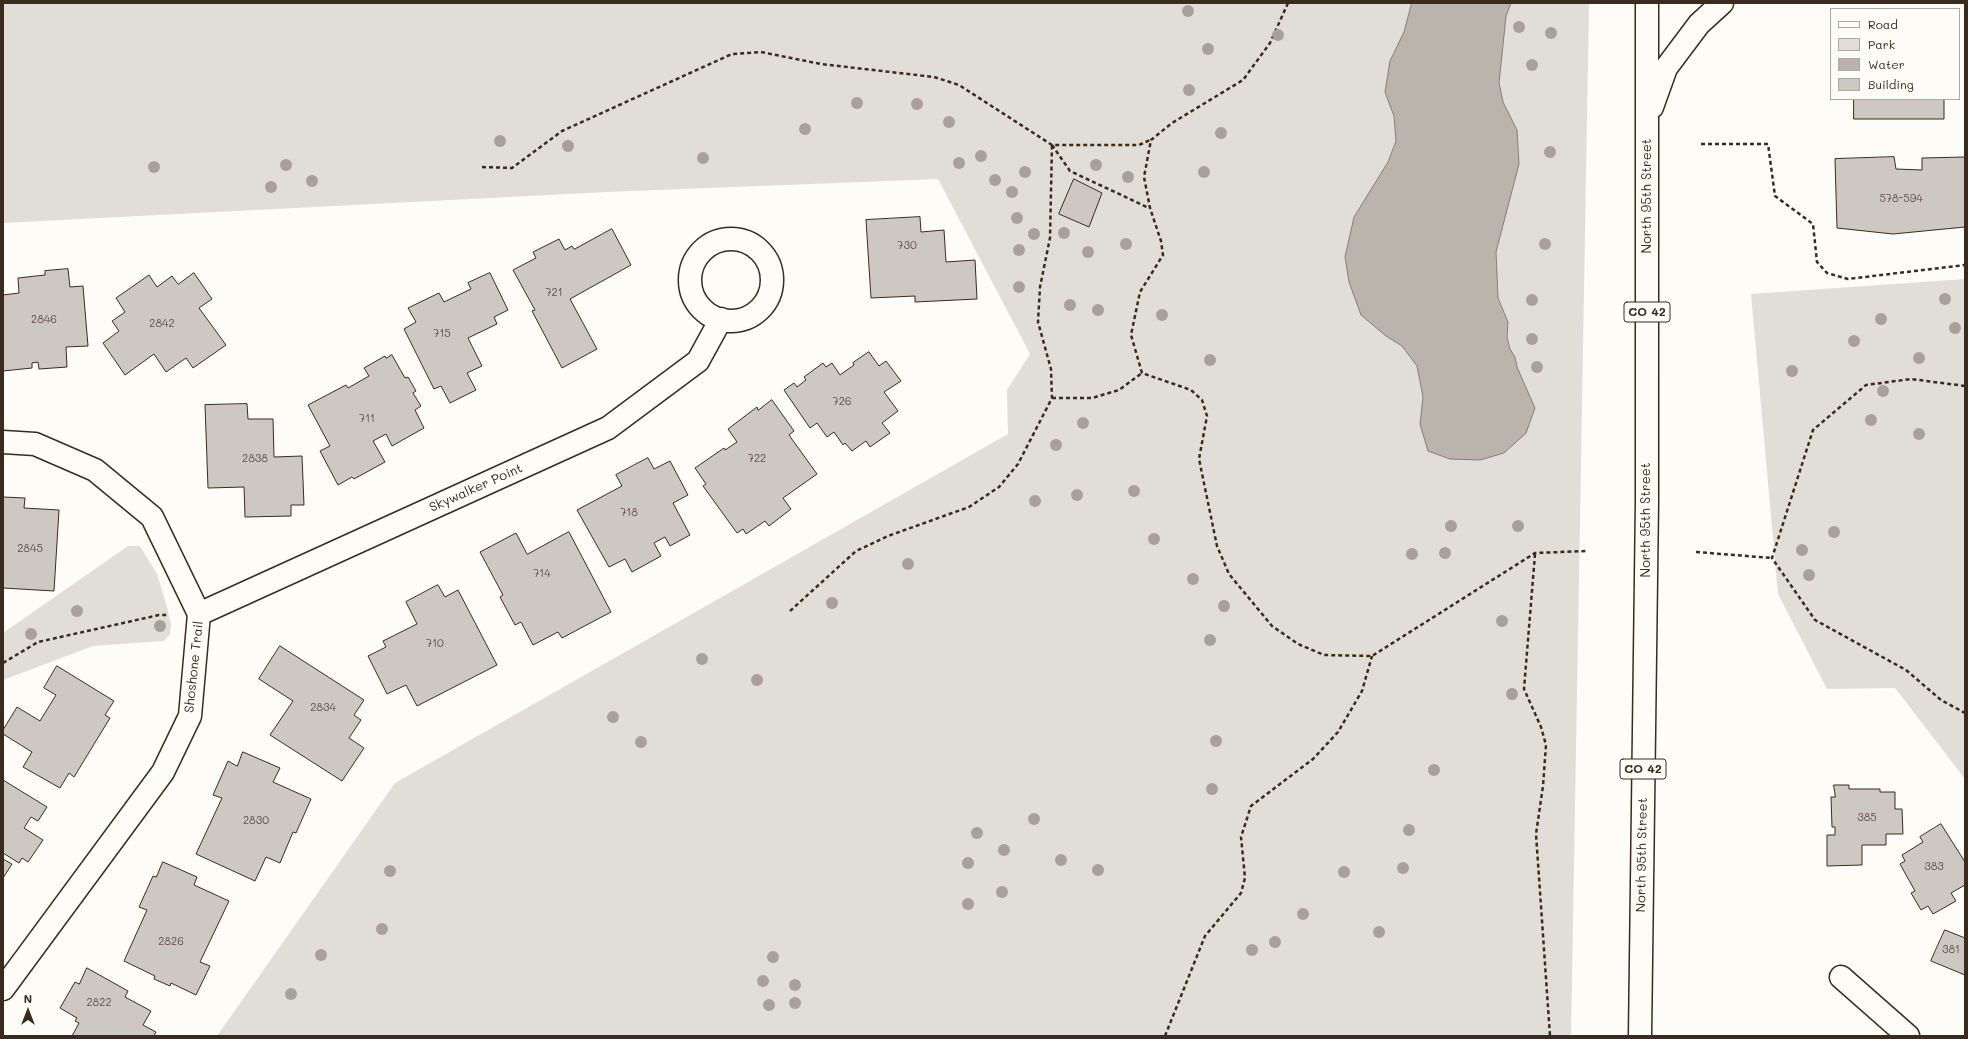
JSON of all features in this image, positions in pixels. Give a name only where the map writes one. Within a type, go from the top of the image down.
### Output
[{"type":"street","name":"North 95th Street","points":[[1640,1036],[1647,502],[1647,3]]},
{"type":"street","points":[[1647,123],[1666,68],[1699,24],[1722,3]]},
{"type":"street","name":"Skywalker Point","points":[[199,614],[608,428],[698,361],[721,319]]},
{"type":"street","name":"Shoshone Trail","points":[[3,442],[35,444],[94,470],[152,517],[199,614],[190,716],[163,772],[3,989]]},
{"type":"street","points":[[1841,977],[1908,1036]]},
{"type":"path","points":[[1052,144],[1139,144],[1151,140],[1172,123],[1243,80],[1270,43],[1288,3]]},
{"type":"path","points":[[482,167],[512,168],[562,131],[732,54],[761,52],[821,64],[940,79],[959,85],[1052,144],[1070,171],[1150,208]]},
{"type":"path","points":[[1142,373],[1131,335],[1140,292],[1162,255],[1161,241],[1150,208],[1144,177],[1151,140]]},
{"type":"path","points":[[790,611],[856,551],[888,536],[969,507],[999,487],[1018,464],[1052,398],[1051,370],[1038,322],[1040,287],[1050,238],[1052,144]]},
{"type":"path","points":[[1701,144],[1768,144],[1775,196],[1813,224],[1817,262],[1827,273],[1848,279],[1965,265]]},
{"type":"path","points":[[1052,398],[1092,398],[1120,390],[1142,373]]},
{"type":"path","points":[[1142,373],[1191,390],[1202,400],[1207,416],[1199,459],[1217,546],[1229,574],[1272,626],[1298,644],[1324,655],[1372,656],[1535,553],[1587,551]]},
{"type":"path","points":[[1772,558],[1813,430],[1866,385],[1911,379],[1965,386]]},
{"type":"path","points":[[1696,552],[1772,558]]},
{"type":"path","points":[[1535,553],[1524,690],[1541,727],[1546,745],[1543,786],[1536,834],[1550,1036]]},
{"type":"path","points":[[1772,558],[1816,620],[1906,670],[1941,700],[1965,713]]},
{"type":"path","points":[[3,663],[38,642],[160,615],[199,614]]},
{"type":"path","points":[[1165,1036],[1205,936],[1241,893],[1244,878],[1241,837],[1251,806],[1313,759],[1338,732],[1362,691],[1372,656]]},
{"type":"green space","points":[[3,3],[1589,3],[1571,1036],[217,1036],[395,783],[1008,434],[1007,390],[1030,354],[938,179],[607,192],[3,223]]},
{"type":"green space","points":[[1965,279],[1965,779],[1895,688],[1827,689],[1778,594],[1751,294]]},
{"type":"green space","points":[[128,546],[140,546],[157,574],[171,625],[170,634],[164,641],[93,646],[3,680],[3,633]]},
{"type":"water","points":[[1412,3],[1511,3],[1506,16],[1499,83],[1503,102],[1517,130],[1519,164],[1496,252],[1498,298],[1508,322],[1507,337],[1510,349],[1515,357],[1517,367],[1535,408],[1526,433],[1504,453],[1480,460],[1450,459],[1428,451],[1420,424],[1423,397],[1417,366],[1402,346],[1386,336],[1361,315],[1349,282],[1345,257],[1354,217],[1388,162],[1396,141],[1394,116],[1385,92],[1390,61],[1404,32]]},
{"type":"building","points":[[1854,100],[1944,100],[1944,119],[1854,119]]},
{"type":"building","points":[[1894,157],[1896,169],[1922,170],[1922,158],[1965,157],[1965,227],[1893,234],[1837,228],[1835,159]]},
{"type":"building","points":[[1074,179],[1102,193],[1089,227],[1059,214]]},
{"type":"building","points":[[920,217],[921,232],[944,230],[946,262],[975,260],[977,299],[915,302],[915,296],[871,298],[866,220]]},
{"type":"building","points":[[612,229],[631,265],[570,299],[597,349],[562,368],[532,311],[535,310],[513,270],[536,258],[533,252],[559,239],[565,250],[572,246],[574,249]]},
{"type":"building","points":[[68,269],[70,287],[83,286],[88,346],[66,347],[67,367],[39,369],[38,362],[32,363],[32,368],[3,371],[3,295],[19,293],[18,278],[45,275],[45,271]]},
{"type":"building","points":[[194,273],[212,299],[199,308],[226,345],[193,368],[186,358],[166,372],[154,354],[125,375],[103,343],[119,331],[112,321],[125,312],[116,298],[149,275],[157,287],[172,276],[178,284]]},
{"type":"building","points":[[490,273],[508,310],[494,317],[497,324],[468,338],[482,366],[467,373],[476,390],[450,403],[441,386],[434,389],[404,329],[416,322],[408,308],[439,293],[444,302],[471,289],[468,283]]},
{"type":"building","points":[[869,352],[879,366],[886,361],[901,381],[884,392],[898,411],[882,423],[890,433],[870,447],[866,441],[852,451],[845,443],[843,445],[834,432],[827,437],[817,423],[810,428],[784,390],[794,383],[797,387],[806,380],[804,377],[823,363],[826,367],[832,363],[840,375],[854,365],[853,363]]},
{"type":"building","points":[[392,355],[405,378],[408,377],[416,391],[413,393],[421,406],[415,410],[424,428],[392,446],[386,434],[373,441],[385,462],[354,479],[352,477],[338,485],[320,451],[330,446],[308,405],[346,385],[348,388],[369,376],[364,368],[385,356],[386,358]]},
{"type":"building","points":[[772,400],[794,431],[789,435],[817,474],[783,498],[791,509],[769,526],[765,521],[746,534],[743,529],[737,533],[703,486],[706,484],[695,468],[724,448],[725,450],[737,442],[728,429],[757,407],[758,410]]},
{"type":"building","points":[[247,404],[248,419],[273,419],[274,457],[302,456],[304,505],[291,505],[291,516],[245,517],[244,487],[208,488],[205,405]]},
{"type":"building","points":[[648,458],[654,469],[670,461],[688,495],[673,503],[690,535],[670,546],[665,537],[654,543],[661,556],[632,572],[625,559],[609,567],[577,510],[622,486],[616,475]]},
{"type":"building","points":[[3,497],[25,498],[24,508],[59,510],[54,591],[3,588]]},
{"type":"building","points":[[569,532],[611,612],[562,638],[558,632],[533,645],[521,622],[515,625],[500,597],[503,595],[480,552],[516,533],[527,554]]},
{"type":"building","points":[[438,585],[445,597],[458,590],[497,665],[417,706],[406,685],[387,694],[368,656],[386,647],[383,641],[417,624],[406,602]]},
{"type":"building","points":[[280,646],[364,700],[354,715],[361,720],[349,738],[364,748],[342,781],[270,735],[293,701],[259,679]]},
{"type":"building","points":[[57,666],[114,701],[105,715],[110,718],[74,777],[69,773],[60,788],[23,767],[32,752],[3,734],[3,730],[17,707],[40,721],[56,695],[44,688]]},
{"type":"building","points":[[243,752],[280,768],[273,782],[311,799],[296,833],[293,832],[280,863],[266,857],[255,881],[196,854],[222,798],[213,795],[228,761],[237,766]]},
{"type":"building","points":[[3,780],[47,807],[38,821],[31,817],[24,828],[43,840],[28,862],[22,858],[19,863],[3,853]]},
{"type":"building","points":[[1834,785],[1849,785],[1849,789],[1880,789],[1880,792],[1895,792],[1895,809],[1902,809],[1903,834],[1886,834],[1886,845],[1862,845],[1862,865],[1827,866],[1827,835],[1835,835],[1835,827],[1832,827],[1831,797],[1835,797]]},
{"type":"building","points":[[1941,824],[1965,862],[1965,885],[1951,893],[1956,901],[1933,914],[1928,906],[1921,910],[1911,893],[1915,891],[1900,864],[1905,861],[1902,855],[1923,842],[1920,837]]},
{"type":"building","points":[[3,859],[12,864],[3,878]]},
{"type":"building","points":[[163,862],[197,877],[194,885],[229,901],[200,962],[210,966],[196,995],[171,983],[170,986],[154,979],[155,976],[124,961],[147,910],[139,907],[153,876],[156,877]]},
{"type":"building","points":[[1945,930],[1965,938],[1965,975],[1931,961]]},
{"type":"building","points":[[87,968],[128,991],[125,997],[151,1011],[143,1025],[156,1032],[154,1036],[72,1036],[79,1023],[75,1021],[77,1018],[60,1008],[75,982],[79,984]]}]
